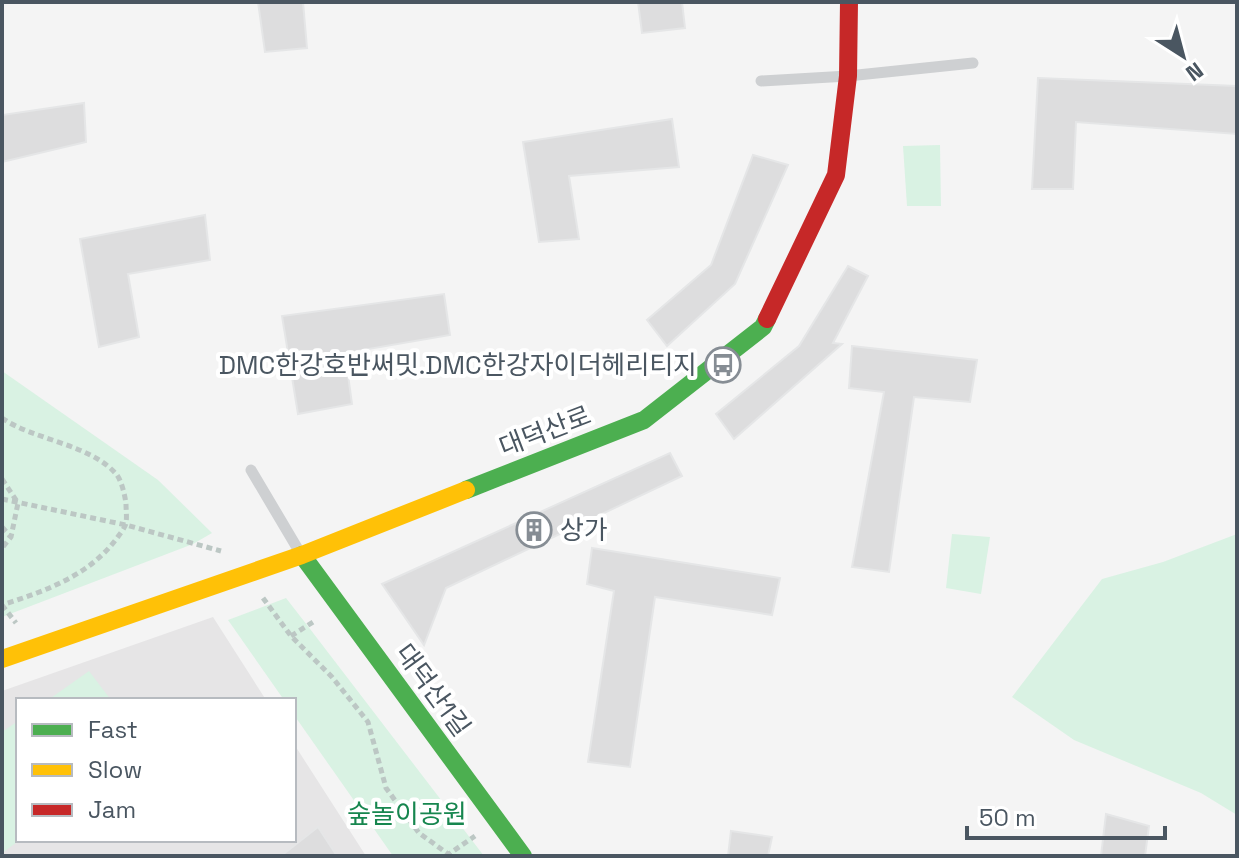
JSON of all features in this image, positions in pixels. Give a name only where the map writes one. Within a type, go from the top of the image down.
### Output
[{"type":"street","name":"대덕산로","points":[[2,659],[302,555],[644,420],[763,327],[836,175],[848,76],[849,2]]},
{"type":"street","name":"대덕산1길","points":[[302,555],[523,856]]},
{"type":"lane","points":[[761,81],[973,63]]},
{"type":"lane","points":[[251,470],[302,555]]},
{"type":"path","points":[[2,418],[15,427],[65,444],[97,461],[117,476],[125,499],[126,525],[107,551],[91,565],[54,588],[2,605],[16,623]]},
{"type":"path","points":[[2,479],[18,503],[11,537],[2,548]]},
{"type":"path","points":[[2,499],[126,525],[221,551]]},
{"type":"path","points":[[2,527],[11,537]]},
{"type":"path","points":[[262,596],[291,636],[332,677],[368,722],[386,788],[419,833],[449,855],[477,834]]},
{"type":"path","points":[[291,636],[313,622]]},
{"type":"shaded area","points":[[213,617],[265,698],[16,698],[16,842],[296,842],[296,747],[366,856],[2,856],[2,691]]},
{"type":"green space","points":[[940,145],[941,206],[907,206],[903,146]]},
{"type":"green space","points":[[2,371],[158,480],[212,533],[193,544],[2,617]]},
{"type":"green space","points":[[952,534],[990,537],[981,594],[946,588]]},
{"type":"green space","points":[[1237,534],[1237,815],[1201,793],[1074,740],[1012,697],[1102,579],[1163,562]]},
{"type":"green space","name":"숲놀이공원","points":[[286,598],[484,856],[393,856],[296,718],[296,698],[283,698],[228,620]]},
{"type":"green space","points":[[89,671],[109,698],[51,698]]},
{"type":"green space","points":[[16,722],[17,842],[2,853],[2,732]]},
{"type":"building","points":[[258,2],[303,2],[307,48],[265,52]]},
{"type":"building","points":[[638,2],[682,2],[685,28],[642,33]]},
{"type":"building","points":[[1038,78],[1237,86],[1237,134],[1076,122],[1073,189],[1032,189]]},
{"type":"building","points":[[84,103],[86,142],[2,162],[2,115]]},
{"type":"building","points":[[672,119],[679,167],[569,176],[579,239],[539,242],[523,142]]},
{"type":"building","points":[[753,155],[788,165],[735,284],[667,346],[647,320],[711,265]]},
{"type":"building","points":[[205,215],[210,260],[128,274],[139,337],[99,347],[80,239]]},
{"type":"building","points":[[848,266],[868,276],[833,343],[842,344],[734,439],[716,414],[799,346]]},
{"type":"building","points":[[444,294],[450,335],[345,353],[352,404],[298,414],[282,316]]},
{"type":"building","points":[[852,346],[977,360],[970,402],[914,397],[889,572],[852,567],[884,392],[849,388]]},
{"type":"building","name":"상가","points":[[670,453],[682,476],[446,588],[424,645],[382,584]]},
{"type":"building","points":[[592,548],[780,578],[772,615],[655,597],[630,767],[588,762],[614,591],[587,584]]},
{"type":"building","points":[[1106,814],[1149,826],[1145,856],[1101,856]]},
{"type":"building","points":[[318,827],[337,856],[281,856]]},
{"type":"building","points":[[731,831],[772,837],[768,856],[728,856]]},
{"type":"traffic: fast","points":[[466,490],[644,420],[763,327],[767,319]]},
{"type":"traffic: fast","points":[[302,555],[523,856]]},
{"type":"traffic: slow","points":[[2,659],[302,555],[466,490]]},
{"type":"traffic: jam","points":[[767,319],[836,175],[848,76],[849,2]]},
{"type":"place","name":"DMC한강호반써밋.DMC한강자이더헤리티지","points":[[723,365]]},
{"type":"place","name":"상가","points":[[534,530]]}]
